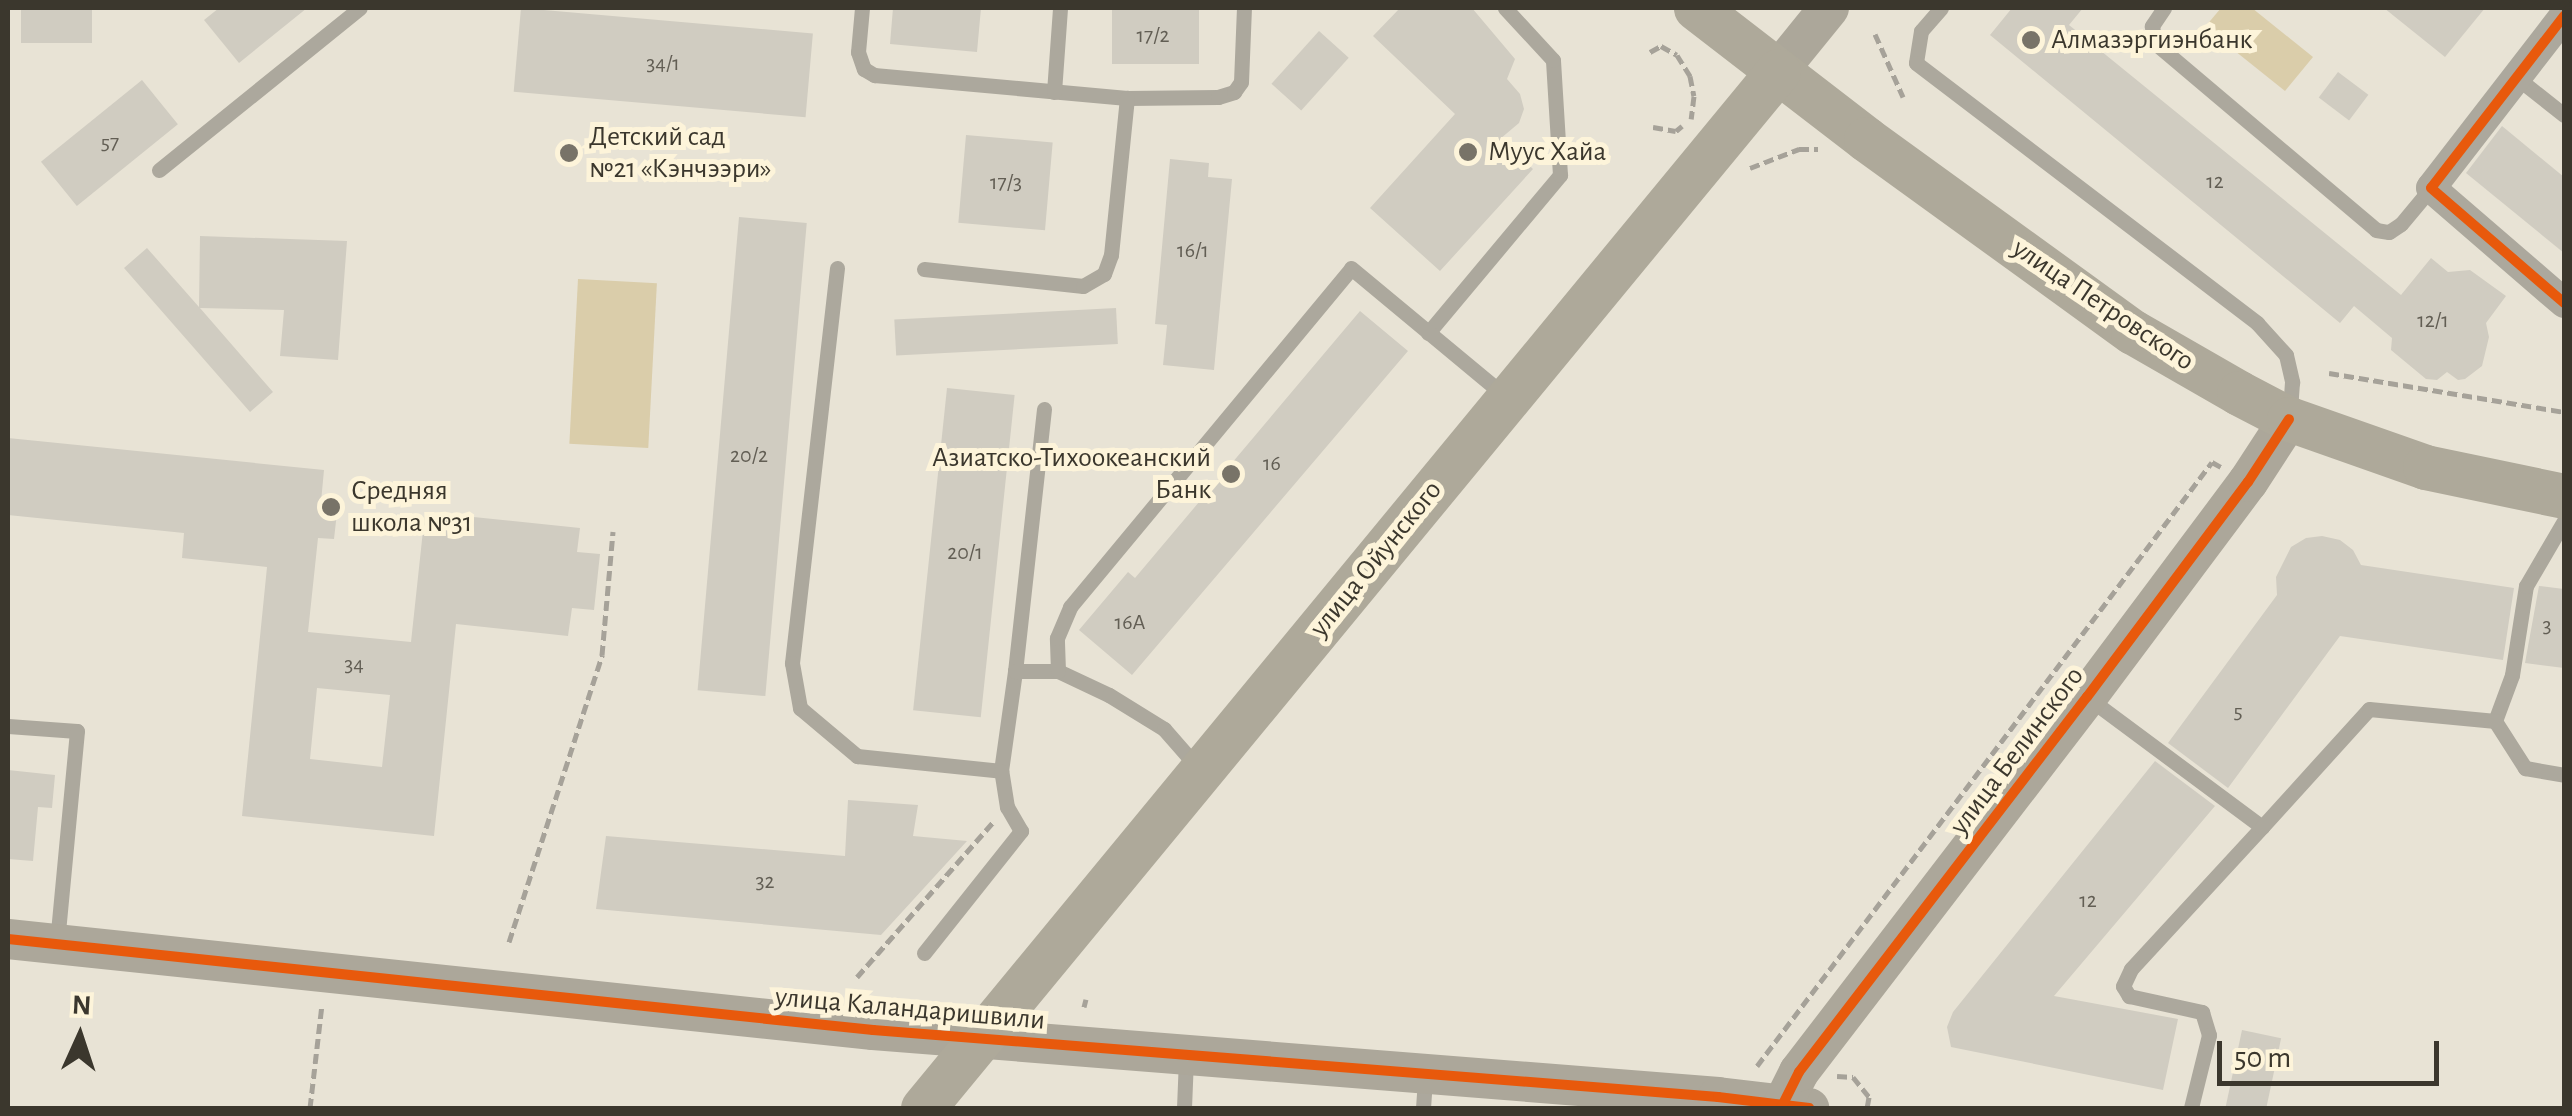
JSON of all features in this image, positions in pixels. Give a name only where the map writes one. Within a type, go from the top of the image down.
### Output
[{"type":"main road","name":"улица Петровского","points":[[1696,8],[2132,332],[2289,419],[2426,468],[2564,496]]},
{"type":"main road","name":"улица Ойунского","points":[[923,1108],[1778,71]]},
{"type":"street","name":"улица Ойунского","points":[[1778,71],[1828,8]]},
{"type":"street","points":[[2564,16],[2432,188],[2564,303]]},
{"type":"street","name":"улица Белинского","points":[[1790,1107],[1798,1072],[2087,697],[2248,482],[2289,419]]},
{"type":"street","name":"улица Каландаришвили","points":[[8,938],[980,1040],[1186,1056],[1424,1093],[1790,1107]]},
{"type":"lane","points":[[159,170],[360,8]]},
{"type":"lane","points":[[862,8],[858,52],[864,69],[874,75],[1127,98],[1218,97],[1234,92],[1241,82],[1244,8]]},
{"type":"lane","points":[[1054,92],[1060,8]]},
{"type":"lane","points":[[1428,334],[1560,175],[1553,60],[1505,8]]},
{"type":"lane","points":[[1941,8],[1921,31],[1916,63],[2257,324],[2286,355],[2292,382],[2289,419]]},
{"type":"lane","points":[[2164,8],[2152,26],[2155,43],[2376,230],[2388,232],[2402,224],[2432,188]]},
{"type":"lane","points":[[2516,77],[2564,114]]},
{"type":"lane","points":[[924,270],[1084,286],[1104,274],[1111,255],[1127,98]]},
{"type":"lane","points":[[837,268],[792,664],[800,708],[857,756],[1001,771]]},
{"type":"lane","points":[[1058,671],[1057,638],[1070,607],[1351,268],[1508,398]]},
{"type":"lane","points":[[924,953],[1021,831],[1006,807],[1001,771],[1044,409]]},
{"type":"lane","points":[[2495,722],[2512,675],[2526,586],[2564,522]]},
{"type":"lane","points":[[1015,670],[1058,671],[1164,729],[1201,772]]},
{"type":"lane","points":[[2087,697],[2262,826]]},
{"type":"lane","points":[[2191,1108],[2210,1035],[2202,1012],[2130,996],[2123,986],[2131,969],[2368,709],[2495,722]]},
{"type":"lane","points":[[2495,722],[2525,768],[2564,774]]},
{"type":"lane","points":[[8,726],[76,731],[57,942]]},
{"type":"lane","points":[[1184,1108],[1186,1056]]},
{"type":"path","points":[[1875,34],[1903,96]]},
{"type":"path","points":[[1650,52],[1661,46],[1677,54],[1690,76],[1694,96],[1690,120],[1676,131],[1652,127]]},
{"type":"path","points":[[1750,168],[1799,149],[1826,150]]},
{"type":"path","points":[[2329,373],[2564,412]]},
{"type":"path","points":[[509,942],[602,655],[614,531]]},
{"type":"path","points":[[857,976],[1006,807]]},
{"type":"path","points":[[310,1108],[324,992]]},
{"type":"path","points":[[1084,1007],[1086,998]]},
{"type":"shaded area","points":[[2221,8],[2252,8],[2313,57],[2285,91],[2205,27]]},
{"type":"shaded area","points":[[578,279],[657,283],[648,448],[569,444]]},
{"type":"building","points":[[21,8],[92,8],[92,43],[21,43]]},
{"type":"building","points":[[219,8],[307,8],[239,63],[204,20]]},
{"type":"building","points":[[521,8],[813,34],[806,117],[514,92]]},
{"type":"building","points":[[893,8],[981,8],[977,52],[890,44]]},
{"type":"building","points":[[1112,8],[1199,8],[1199,64],[1112,64]]},
{"type":"building","name":"Муус Хайа","points":[[1400,8],[1472,8],[1515,59],[1507,79],[1520,94],[1524,109],[1519,123],[1500,139],[1533,169],[1440,271],[1370,208],[1455,114],[1373,36]]},
{"type":"building","points":[[2012,8],[2083,8],[2069,25],[2401,295],[2431,258],[2448,272],[2470,270],[2506,296],[2486,323],[2489,337],[2482,366],[2465,379],[2458,380],[2447,372],[2437,380],[2426,379],[2391,350],[2392,338],[2354,306],[2340,323],[1990,35]]},
{"type":"building","points":[[2384,8],[2485,8],[2445,57]]},
{"type":"building","points":[[1319,31],[1349,58],[1301,111],[1271,84]]},
{"type":"building","points":[[2338,72],[2368,95],[2349,120],[2319,98]]},
{"type":"building","points":[[142,80],[178,124],[77,206],[41,162]]},
{"type":"building","points":[[2502,126],[2564,177],[2564,253],[2466,173]]},
{"type":"building","points":[[966,135],[1053,143],[1045,230],[958,223]]},
{"type":"building","points":[[1170,159],[1209,163],[1208,177],[1232,179],[1214,370],[1163,365],[1167,325],[1155,324]]},
{"type":"building","points":[[739,217],[807,223],[765,696],[698,690]]},
{"type":"building","points":[[200,236],[347,241],[338,360],[280,356],[284,310],[200,308],[273,392],[250,412],[124,268],[147,248],[199,307]]},
{"type":"building","points":[[1116,308],[1118,344],[896,356],[894,320]]},
{"type":"building","points":[[1360,311],[1408,351],[1132,675],[1079,630],[1128,572],[1135,578]]},
{"type":"building","points":[[947,388],[1015,395],[981,717],[913,710]]},
{"type":"building","points":[[8,438],[324,470],[321,502],[338,504],[334,539],[318,538],[308,632],[411,642],[425,512],[580,528],[577,552],[600,554],[594,610],[572,608],[568,636],[456,624],[434,836],[242,816],[267,567],[182,558],[184,533],[8,515]],"holes":[[[317,688],[390,695],[382,767],[310,759]]]},
{"type":"building","points":[[2306,538],[2340,540],[2353,550],[2361,565],[2514,588],[2503,660],[2340,636],[2228,788],[2168,743],[2277,595],[2276,577],[2291,547]]},
{"type":"building","points":[[2539,586],[2564,589],[2564,668],[2525,663]]},
{"type":"building","points":[[2155,761],[2215,806],[2054,996],[2178,1019],[2163,1090],[1951,1047],[1947,1027],[1953,1012]]},
{"type":"building","points":[[8,770],[55,775],[52,808],[38,807],[33,861],[8,859]]},
{"type":"building","points":[[848,800],[918,805],[913,836],[967,841],[881,935],[596,909],[606,836],[845,856]]},
{"type":"building","points":[[2242,1030],[2281,1038],[2266,1108],[2226,1107]]},
{"type":"cycle path","points":[[2564,16],[2431,188],[2564,303]]},
{"type":"cycle path","points":[[1781,1108],[1799,1072],[2087,697],[2248,482],[2289,419]]},
{"type":"cycle path","points":[[8,939],[873,1030],[1718,1097],[1809,1108]]},
{"type":"place","name":"Алмазэргиэнбанк","points":[[2031,40]]},
{"type":"place","name":"Муус Хайа","points":[[1468,152]]},
{"type":"place","name":"Детский сад №21 «Кэнчээри»","points":[[569,153]]},
{"type":"place","name":"Азиатско-Тихоокеанский Банк","points":[[1231,474]]},
{"type":"place","name":"Средняя школа №31","points":[[331,507]]}]
